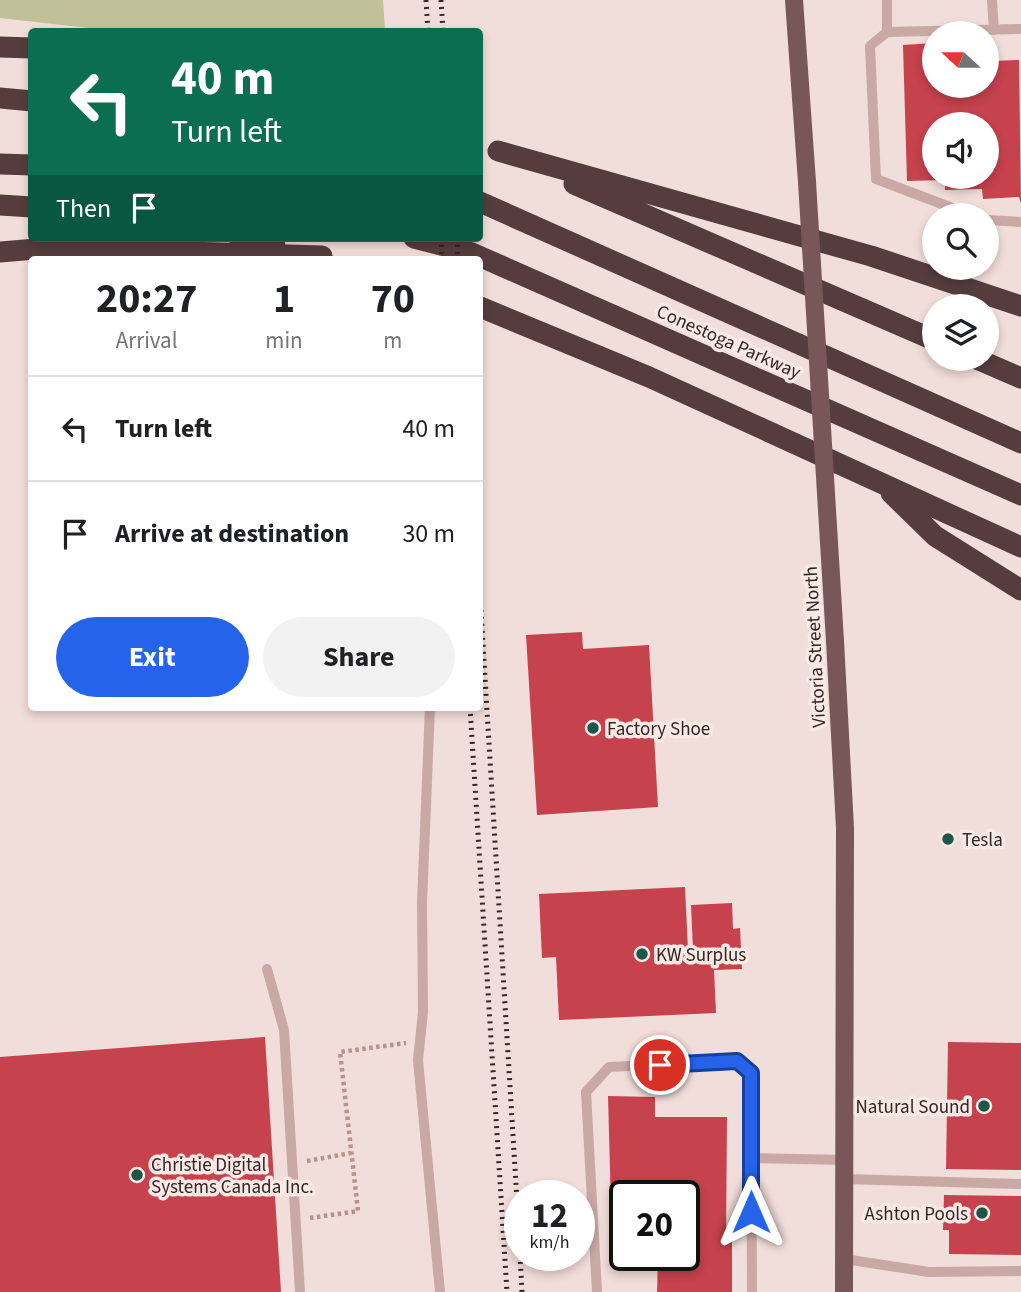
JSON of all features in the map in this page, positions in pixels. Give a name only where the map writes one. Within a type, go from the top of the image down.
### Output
[{"type":"highway","points":[[0,47],[28,48]]},
{"type":"highway","points":[[0,98],[28,101]]},
{"type":"highway","points":[[489,148],[871,256],[1021,306]]},
{"type":"highway","points":[[489,148],[922,336]]},
{"type":"highway","points":[[0,164],[28,165]]},
{"type":"highway","name":"Conestoga Parkway","points":[[483,203],[1021,443]]},
{"type":"highway","points":[[0,205],[28,207]]},
{"type":"highway","points":[[256,242],[317,256]]},
{"type":"highway","name":"Conestoga Parkway","points":[[429,242],[479,256]]},
{"type":"highway","points":[[0,252],[48,248],[270,256]]},
{"type":"highway","name":"Conestoga Parkway","points":[[483,258],[1021,495]]},
{"type":"highway","points":[[483,307],[649,377],[1021,547]]},
{"type":"highway","points":[[999,369],[1021,378]]},
{"type":"highway","points":[[876,480],[934,536],[1021,590]]},
{"type":"main road","name":"Victoria Street North","points":[[794,0],[845,828],[844,1292]]},
{"type":"lane","points":[[887,0],[887,32]]},
{"type":"lane","points":[[992,0],[993,21]]},
{"type":"lane","points":[[999,30],[1021,29]]},
{"type":"lane","points":[[922,31],[887,32],[870,46],[876,178],[940,203]]},
{"type":"lane","points":[[999,221],[1021,222]]},
{"type":"lane","points":[[429,711],[421,1041],[418,1060],[440,1292]]},
{"type":"lane","points":[[267,969],[284,1030],[300,1292]]},
{"type":"lane","points":[[597,1292],[586,1092],[609,1067],[737,1061],[751,1073],[752,1292]]},
{"type":"lane","points":[[751,1158],[845,1160]]},
{"type":"lane","points":[[845,1180],[1021,1184]]},
{"type":"lane","points":[[844,1259],[929,1272],[1021,1271]]},
{"type":"path","points":[[296,1220],[358,1211],[340,1052],[421,1041]]},
{"type":"path","points":[[292,1164],[351,1153]]},
{"type":"green space","points":[[0,0],[383,0],[385,28],[89,28],[0,18]]},
{"type":"building","points":[[922,44],[922,98],[999,98],[999,61],[1019,60],[1021,203],[1019,197],[983,199],[982,189],[999,189],[999,112],[922,112],[922,181],[907,181],[903,45]]},
{"type":"building","name":"Factory Shoe","points":[[582,632],[583,649],[649,645],[658,807],[537,815],[526,635]]},
{"type":"building","name":"KW Surplus","points":[[685,887],[688,950],[693,949],[691,905],[732,903],[733,929],[740,928],[742,969],[714,970],[716,1013],[559,1020],[556,957],[542,958],[539,894]]},
{"type":"building","name":"Christie Digital Systems Canada Inc.","points":[[265,1037],[281,1292],[0,1292],[0,1057]]},
{"type":"building","name":"Natural Sound","points":[[948,1042],[1021,1043],[1021,1170],[946,1169]]},
{"type":"building","points":[[608,1096],[655,1097],[655,1117],[727,1117],[726,1238],[732,1237],[732,1292],[657,1292],[658,1271],[700,1271],[700,1180],[610,1180]]},
{"type":"building","name":"Ashton Pools","points":[[944,1195],[1021,1196],[1021,1255],[949,1254],[949,1230],[943,1230]]},
{"type":"railway","points":[[426,0],[428,28]]},
{"type":"railway","points":[[441,0],[443,28]]},
{"type":"railway","points":[[441,242],[442,256]]},
{"type":"railway","points":[[457,242],[458,256]]},
{"type":"railway","points":[[483,645],[516,1180]]},
{"type":"railway","points":[[470,711],[507,1292]]},
{"type":"railway","points":[[521,1271],[522,1292]]},
{"type":"place","name":"Factory Shoe","points":[[593,728]]},
{"type":"place","name":"Tesla","points":[[948,839]]},
{"type":"place","name":"KW Surplus","points":[[642,954]]},
{"type":"place","name":"Natural Sound","points":[[984,1106]]},
{"type":"place","name":"Christie Digital Systems Canada Inc.","points":[[137,1175]]},
{"type":"place","name":"Ashton Pools","points":[[982,1213]]},
{"type":"route","points":[[660,1065],[737,1061],[751,1073],[751,1212]]}]
